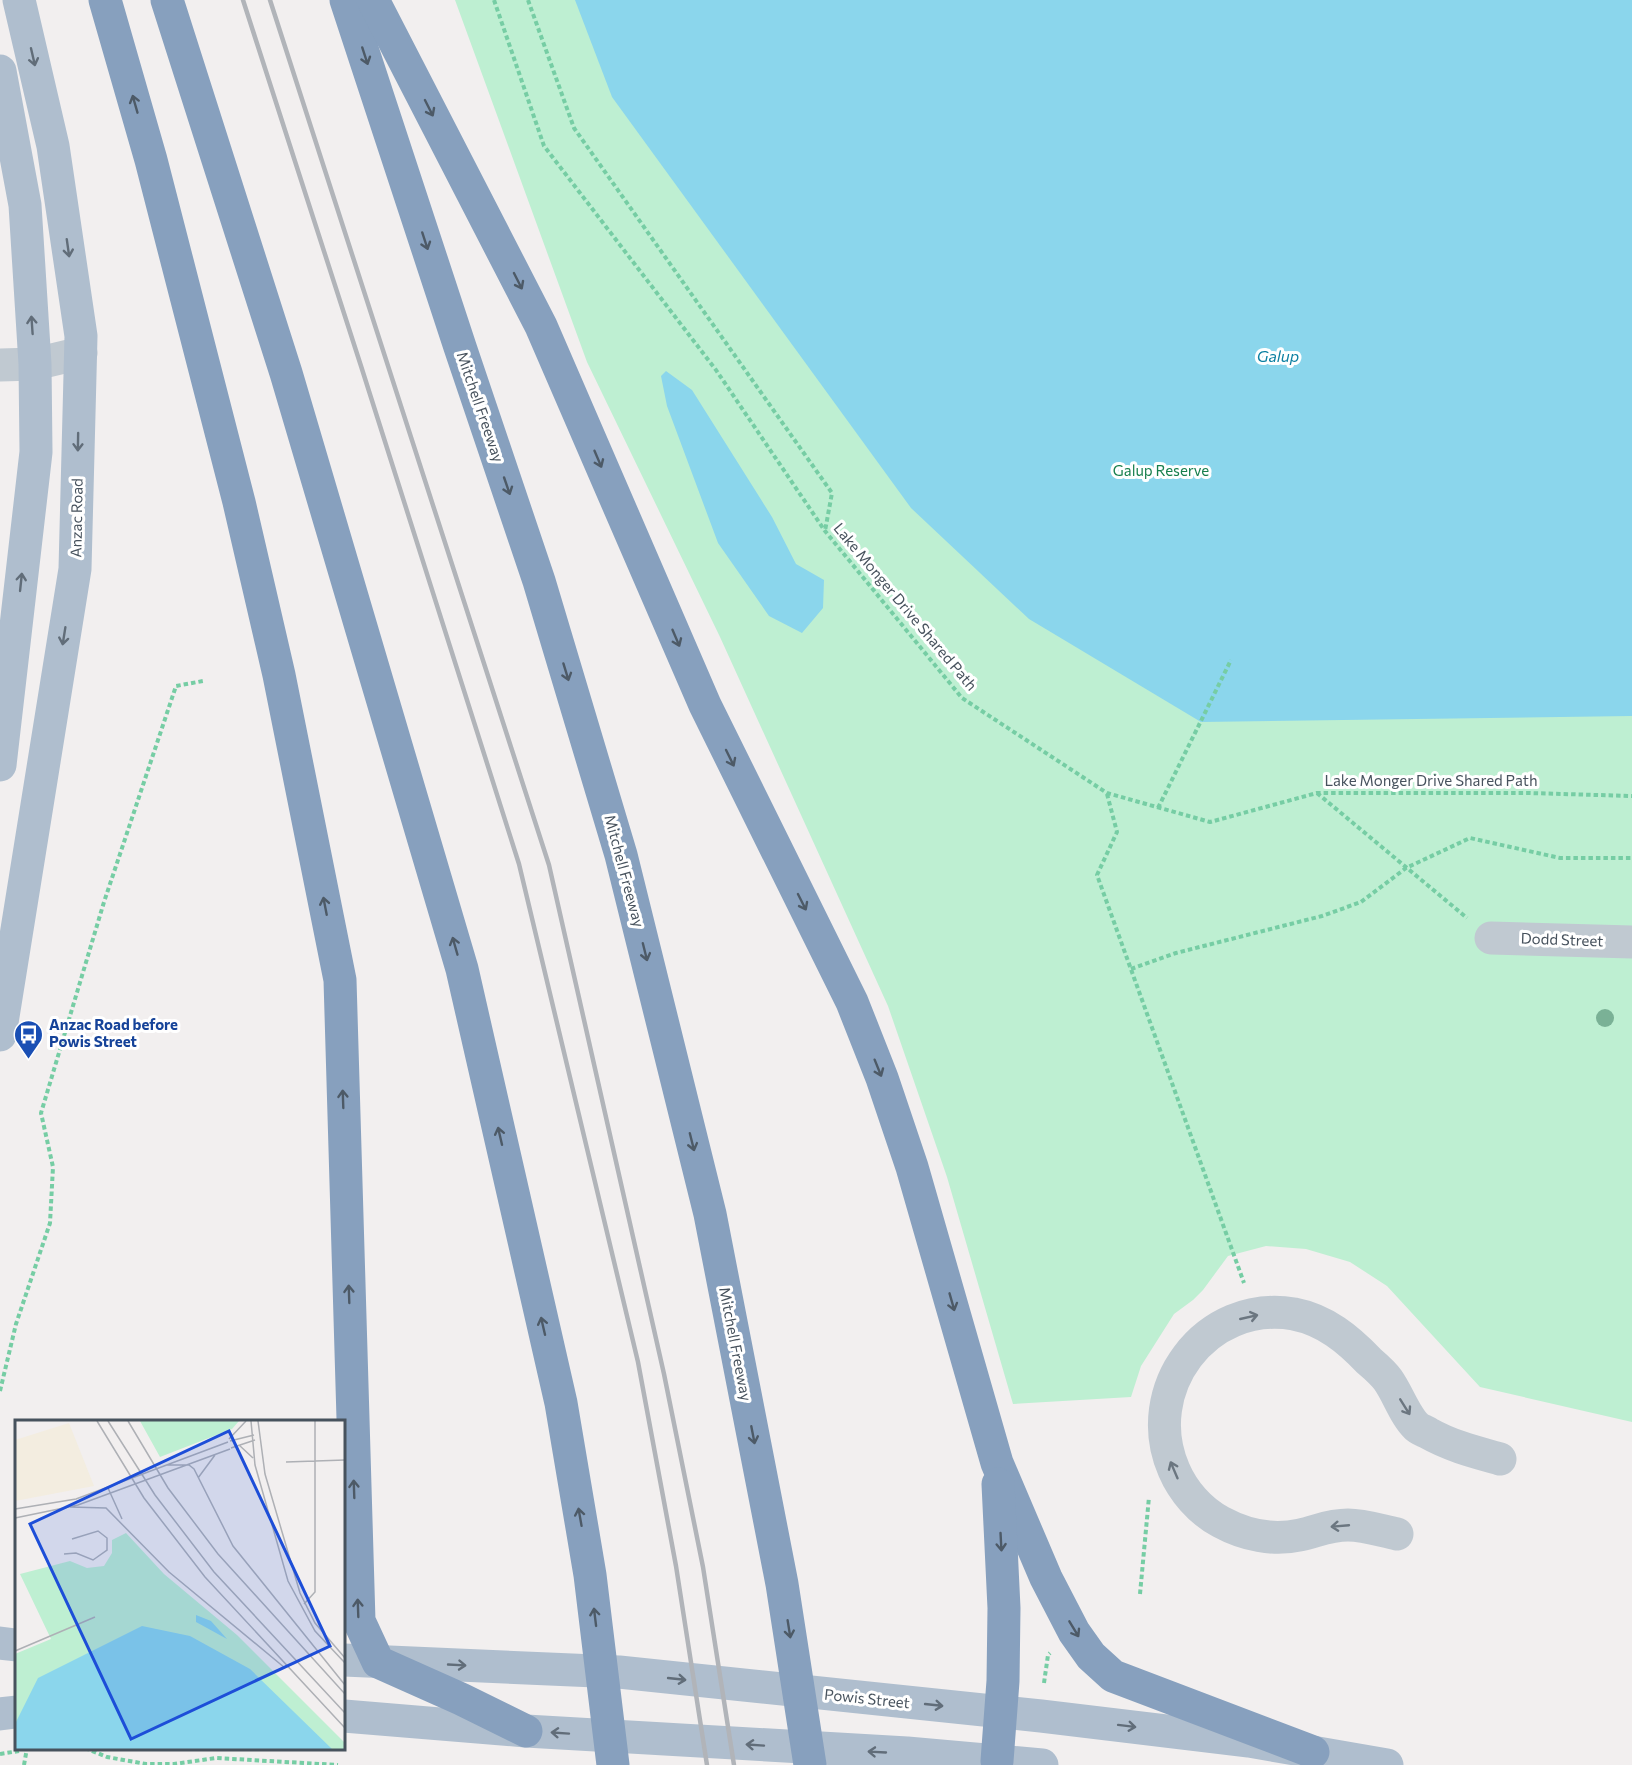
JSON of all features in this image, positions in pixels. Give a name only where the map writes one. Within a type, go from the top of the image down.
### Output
[{"type":"highway","points":[[105,0],[151,160],[239,502],[279,675],[340,980],[350,1556],[359,1621],[378,1662],[526,1731]]},
{"type":"highway","points":[[167,0],[286,373],[462,969],[561,1403],[590,1575],[614,1765]]},
{"type":"highway","name":"Mitchell Freeway","points":[[346,0],[539,581],[621,855],[710,1214],[782,1584],[810,1765]]},
{"type":"highway","points":[[373,0],[542,326],[705,705],[852,1002],[882,1078],[912,1167],[997,1463],[1046,1578],[1074,1632],[1091,1656],[1113,1676],[1312,1752]]},
{"type":"highway","points":[[997,1463],[1004,1608],[1004,1681],[997,1761]]},
{"type":"main road","name":"Anzac Road","points":[[0,1035],[75,569],[81,353],[81,336],[53,146],[19,0]]},
{"type":"main road","points":[[0,71],[25,205],[35,364],[36,452],[0,765]]},
{"type":"main road","points":[[0,1643],[15,1645]]},
{"type":"main road","name":"Powis Street","points":[[345,1660],[619,1672],[1000,1712],[1237,1740],[1387,1765]]},
{"type":"main road","points":[[0,1691],[15,1694]]},
{"type":"main road","points":[[0,1714],[15,1712]]},
{"type":"main road","points":[[345,1716],[526,1731],[907,1753],[1042,1765]]},
{"type":"street","points":[[0,365],[35,364],[81,353]]},
{"type":"street","name":"Dodd Street","points":[[1491,938],[1632,942]]},
{"type":"street","points":[[1397,1534],[1351,1525],[1323,1527],[1300,1535],[1270,1537],[1241,1532],[1200,1508],[1180,1484],[1168,1456],[1164,1430],[1165,1403],[1183,1361],[1197,1345],[1217,1329],[1235,1321],[1254,1315],[1294,1314],[1323,1324],[1348,1339],[1387,1379],[1417,1427],[1449,1445],[1500,1459]]},
{"type":"path","name":"Lake Monger Drive Shared Path","points":[[494,0],[544,146],[716,370],[825,531],[962,698],[1107,793],[1210,822],[1317,793],[1529,793],[1632,796]]},
{"type":"path","points":[[528,0],[574,128],[832,493],[825,531]]},
{"type":"path","points":[[1158,808],[1231,660]]},
{"type":"path","points":[[0,1391],[16,1324],[50,1223],[53,1167],[41,1113],[104,902],[176,686],[203,681]]},
{"type":"path","points":[[1107,793],[1117,832],[1097,875],[1236,1262]]},
{"type":"path","points":[[1317,793],[1491,938]]},
{"type":"path","points":[[1131,969],[1176,953],[1322,916],[1361,902],[1406,868],[1470,838],[1560,858],[1632,858]]},
{"type":"path","points":[[1140,1594],[1149,1490]]},
{"type":"path","points":[[1043,1690],[1048,1655],[1056,1648]]},
{"type":"path","points":[[24,1765],[27,1750]]},
{"type":"path","points":[[88,1750],[107,1757],[146,1764],[174,1764],[216,1758],[338,1765]]},
{"type":"path","points":[[0,1754],[19,1751]]},
{"type":"green space","name":"Galup Reserve","points":[[455,0],[1632,0],[1632,1422],[1480,1387],[1387,1286],[1350,1262],[1306,1249],[1266,1246],[1228,1256],[1203,1290],[1174,1314],[1141,1366],[1131,1397],[1013,1404],[947,1177],[888,1006],[720,637],[587,362]]},
{"type":"water","name":"Galup","points":[[575,0],[1632,0],[1632,716],[1201,722],[1029,619],[911,508],[612,97]]},
{"type":"water","points":[[666,371],[692,390],[772,517],[796,564],[824,580],[823,608],[802,633],[769,616],[718,543],[667,406],[661,376]]},
{"type":"railway","points":[[243,0],[519,864],[638,1362],[676,1566],[707,1765]]},
{"type":"railway","points":[[270,0],[549,865],[664,1374],[703,1567],[734,1765]]},
{"type":"place","name":"Anzac Road before Powis Street","points":[[28,1060]]}]
